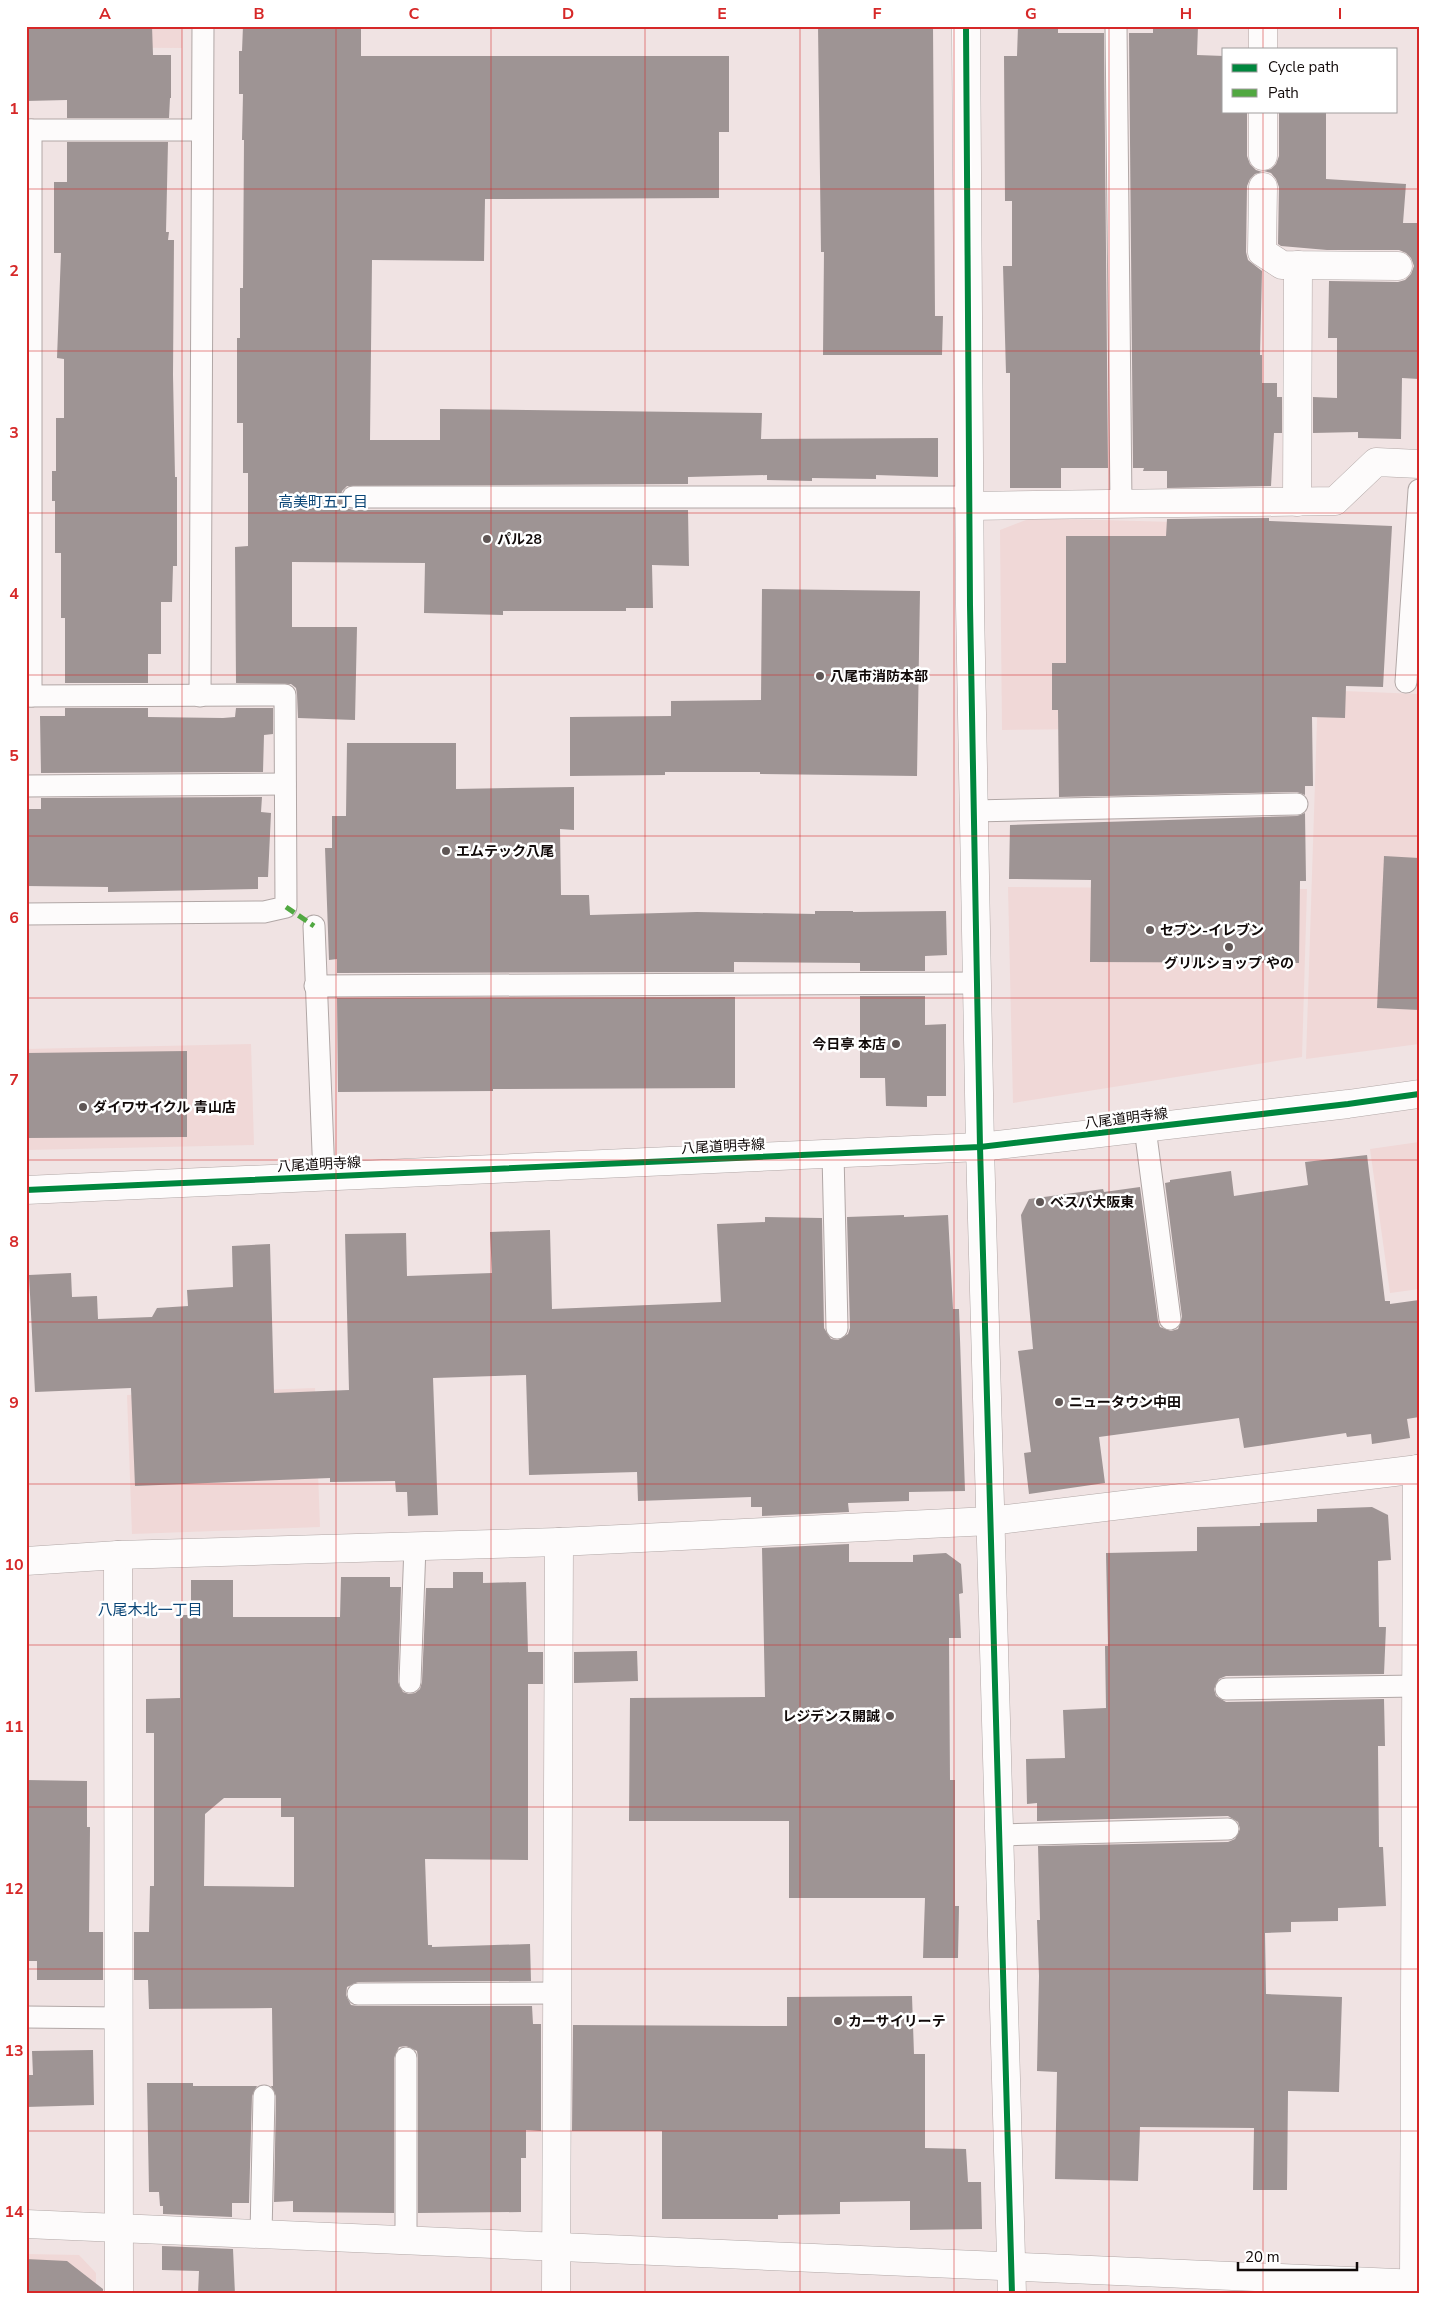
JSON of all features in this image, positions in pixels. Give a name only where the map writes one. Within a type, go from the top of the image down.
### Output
[{"type":"street","points":[[966,26],[970,501],[980,1147],[1011,2281]]},
{"type":"street","points":[[1263,26],[1263,48]]},
{"type":"street","points":[[1263,112],[1263,156]]},
{"type":"street","points":[[1263,187],[1262,252],[1282,265],[1398,266]]},
{"type":"street","points":[[1297,502],[1298,265]]},
{"type":"street","points":[[970,501],[1121,504],[1335,501],[1376,462],[1419,464]]},
{"type":"street","name":"八尾道明寺線","points":[[26,1190],[980,1147],[1419,1094]]},
{"type":"street","points":[[26,1560],[118,1555],[559,1542],[990,1521],[1418,1469],[1416,2284],[1011,2281],[556,2247],[26,2224]]},
{"type":"street","points":[[556,2294],[559,1542]]},
{"type":"street","points":[[118,1555],[119,2294]]},
{"type":"lane","points":[[200,696],[201,130],[203,26]]},
{"type":"lane","points":[[1116,26],[1121,504]]},
{"type":"lane","points":[[26,914],[264,912],[286,907],[285,695],[28,696],[29,130],[201,130]]},
{"type":"lane","points":[[1406,682],[1419,490]]},
{"type":"lane","points":[[353,497],[970,501]]},
{"type":"lane","points":[[26,786],[285,784]]},
{"type":"lane","points":[[974,811],[1297,804]]},
{"type":"lane","points":[[314,926],[324,1176]]},
{"type":"lane","points":[[315,986],[977,983]]},
{"type":"lane","points":[[1145,1128],[1170,1319]]},
{"type":"lane","points":[[833,1154],[836,1328]]},
{"type":"lane","points":[[410,1682],[415,1546]]},
{"type":"lane","points":[[1226,1689],[1416,1686]]},
{"type":"lane","points":[[998,1835],[1228,1829]]},
{"type":"lane","points":[[358,1994],[557,1993]]},
{"type":"lane","points":[[26,2017],[119,2018]]},
{"type":"lane","points":[[406,2058],[406,2240]]},
{"type":"lane","points":[[261,2234],[264,2096]]},
{"type":"shaded area","points":[[26,26],[182,26],[182,48],[26,47]]},
{"type":"shaded area","points":[[1031,518],[1317,526],[1311,727],[1002,730],[1000,530]]},
{"type":"shaded area","points":[[1318,690],[1419,694],[1419,1044],[1306,1059]]},
{"type":"shaded area","points":[[1008,887],[1307,889],[1302,1057],[1013,1103]]},
{"type":"shaded area","points":[[251,1044],[254,1145],[26,1150],[26,1049]]},
{"type":"shaded area","points":[[1419,1142],[1419,1289],[1390,1293],[1370,1149]]},
{"type":"shaded area","points":[[315,1388],[320,1527],[132,1534],[127,1395]]},
{"type":"shaded area","points":[[26,2254],[79,2255],[96,2273],[96,2294],[26,2294]]},
{"type":"building","points":[[26,26],[152,26],[153,55],[171,55],[169,118],[67,118],[67,100],[26,101]]},
{"type":"building","points":[[243,26],[361,26],[361,56],[729,56],[729,132],[719,132],[719,198],[485,199],[484,261],[372,260],[370,440],[440,440],[440,409],[762,413],[761,439],[938,438],[938,477],[876,475],[876,479],[812,478],[812,481],[767,480],[767,475],[688,477],[688,484],[347,486],[342,491],[341,497],[346,508],[353,510],[688,510],[689,566],[652,565],[653,608],[626,608],[626,611],[503,611],[503,615],[424,613],[425,563],[292,562],[292,627],[357,627],[355,720],[298,718],[296,688],[291,684],[236,683],[235,547],[248,546],[248,473],[243,473],[243,423],[237,423],[237,338],[240,338],[240,288],[243,288],[244,140],[242,140],[243,94],[239,94],[239,51],[242,51]]},
{"type":"building","points":[[818,26],[933,26],[935,316],[943,316],[942,355],[823,355],[824,252],[821,252]]},
{"type":"building","points":[[1018,26],[1058,26],[1058,33],[1104,33],[1108,468],[1061,468],[1061,488],[1010,488],[1010,373],[1006,373],[1003,266],[1012,266],[1012,201],[1005,201],[1004,56],[1017,56]]},
{"type":"building","points":[[1153,26],[1198,26],[1197,55],[1222,56],[1222,112],[1247,112],[1247,156],[1250,164],[1256,170],[1262,172],[1255,174],[1247,186],[1246,252],[1248,260],[1262,271],[1260,355],[1262,355],[1262,383],[1277,383],[1277,397],[1282,397],[1282,433],[1274,433],[1271,486],[1167,488],[1167,471],[1143,471],[1144,468],[1133,468],[1129,33],[1153,33]]},
{"type":"building","points":[[1279,112],[1326,112],[1326,179],[1406,184],[1403,223],[1419,223],[1419,379],[1402,378],[1401,439],[1358,438],[1358,432],[1313,433],[1313,397],[1337,398],[1337,338],[1328,338],[1329,281],[1398,282],[1405,280],[1411,274],[1414,266],[1411,258],[1399,250],[1327,250],[1281,246],[1278,244],[1279,187],[1271,173],[1264,171],[1271,169],[1276,164],[1279,156]]},
{"type":"building","points":[[67,142],[168,142],[166,232],[169,232],[168,240],[174,240],[173,375],[175,477],[177,477],[177,566],[173,566],[172,602],[161,602],[161,654],[148,654],[148,683],[65,683],[65,618],[61,618],[61,553],[55,553],[55,501],[52,501],[52,471],[56,471],[56,418],[64,418],[64,359],[57,358],[61,253],[54,253],[54,182],[67,182]]},
{"type":"building","points":[[1269,518],[1269,521],[1392,526],[1383,687],[1346,686],[1345,718],[1312,717],[1313,786],[1305,786],[1305,795],[1297,792],[1059,797],[1058,710],[1052,710],[1052,663],[1066,663],[1066,536],[1166,536],[1167,519]]},
{"type":"building","points":[[762,589],[920,591],[917,776],[760,774],[760,772],[665,772],[665,775],[570,776],[570,717],[671,716],[671,701],[761,700]]},
{"type":"building","points":[[65,708],[148,708],[148,717],[223,718],[235,717],[236,708],[273,708],[273,734],[264,735],[263,772],[41,773],[40,716],[65,716]]},
{"type":"building","points":[[347,743],[456,743],[456,789],[574,787],[574,830],[560,829],[561,895],[589,895],[590,915],[697,912],[815,914],[815,911],[946,911],[947,955],[925,956],[925,971],[860,971],[860,963],[734,962],[734,972],[337,973],[337,959],[329,960],[325,848],[332,848],[332,816],[346,816]]},
{"type":"building","points":[[262,797],[261,812],[271,813],[268,877],[258,877],[258,889],[108,892],[108,887],[26,886],[26,809],[41,809],[41,798]]},
{"type":"building","points":[[1305,813],[1306,881],[1300,881],[1299,963],[1090,962],[1091,880],[1009,879],[1010,825],[1297,816]]},
{"type":"building","points":[[1384,856],[1419,858],[1419,1010],[1377,1008]]},
{"type":"building","points":[[860,996],[925,996],[925,1025],[946,1024],[946,1096],[927,1096],[927,1107],[886,1106],[885,1078],[860,1078]]},
{"type":"building","points":[[735,997],[735,1088],[338,1092],[337,998]]},
{"type":"building","points":[[187,1051],[187,1137],[26,1138],[26,1053]]},
{"type":"building","points":[[1367,1155],[1385,1301],[1390,1301],[1390,1304],[1419,1300],[1419,1417],[1407,1419],[1410,1438],[1372,1444],[1371,1434],[1347,1437],[1346,1433],[1244,1448],[1239,1418],[1099,1437],[1105,1483],[1029,1494],[1024,1453],[1031,1452],[1018,1351],[1033,1349],[1021,1215],[1029,1199],[1103,1189],[1104,1192],[1140,1187],[1158,1321],[1160,1327],[1171,1331],[1178,1329],[1182,1317],[1165,1183],[1170,1182],[1170,1180],[1231,1171],[1234,1196],[1308,1185],[1305,1162]]},
{"type":"building","points":[[904,1215],[904,1217],[948,1215],[953,1309],[959,1309],[965,1491],[909,1492],[909,1501],[848,1503],[849,1512],[762,1516],[762,1507],[751,1507],[751,1497],[638,1501],[637,1472],[529,1475],[526,1375],[433,1378],[438,1515],[408,1516],[407,1492],[396,1492],[395,1481],[330,1482],[330,1478],[135,1486],[131,1388],[35,1392],[29,1275],[71,1273],[72,1297],[97,1296],[98,1319],[152,1317],[157,1308],[188,1306],[187,1290],[233,1287],[232,1246],[270,1244],[274,1393],[349,1390],[345,1234],[406,1233],[407,1276],[492,1273],[490,1232],[550,1230],[552,1309],[721,1302],[717,1224],[765,1222],[765,1217],[822,1218],[824,1328],[831,1339],[838,1340],[848,1334],[850,1328],[847,1217]]},
{"type":"building","points":[[1372,1507],[1388,1515],[1391,1560],[1378,1561],[1379,1627],[1386,1627],[1384,1674],[1226,1676],[1219,1679],[1214,1689],[1216,1696],[1226,1702],[1384,1699],[1385,1746],[1378,1746],[1379,1847],[1383,1847],[1386,1906],[1338,1908],[1338,1921],[1291,1922],[1291,1932],[1265,1933],[1266,1994],[1342,1997],[1339,2092],[1288,2091],[1287,2190],[1253,2190],[1254,2128],[1140,2127],[1138,2181],[1055,2179],[1057,2072],[1037,2071],[1039,1976],[1037,1920],[1040,1920],[1038,1846],[1228,1842],[1235,1839],[1240,1829],[1238,1822],[1228,1816],[1037,1821],[1037,1803],[1027,1804],[1026,1759],[1065,1758],[1063,1710],[1106,1708],[1105,1646],[1108,1646],[1106,1553],[1197,1551],[1197,1527],[1260,1526],[1260,1523],[1317,1522],[1317,1509]]},
{"type":"building","points":[[849,1544],[849,1562],[913,1562],[913,1555],[946,1553],[961,1564],[963,1593],[959,1594],[961,1638],[949,1638],[950,1780],[955,1780],[955,1906],[959,1906],[958,1958],[923,1958],[925,1898],[789,1898],[789,1821],[629,1821],[630,1698],[765,1697],[762,1548]]},
{"type":"building","points":[[453,1572],[483,1572],[483,1583],[526,1582],[528,1652],[543,1652],[543,1684],[528,1684],[528,1860],[425,1859],[428,1945],[432,1945],[432,1947],[530,1944],[531,1981],[358,1982],[347,1987],[346,1995],[351,2005],[358,2006],[532,2006],[533,2024],[541,2024],[541,2131],[526,2130],[526,2158],[521,2158],[521,2212],[418,2213],[418,2058],[417,2051],[406,2046],[399,2047],[394,2058],[394,2213],[293,2212],[293,2201],[274,2202],[276,2096],[271,2086],[273,2086],[272,2008],[149,2009],[148,1980],[134,1980],[134,1932],[149,1932],[150,1886],[154,1886],[154,1733],[146,1733],[146,1699],[180,1698],[180,1615],[191,1615],[191,1580],[233,1580],[233,1617],[340,1617],[341,1577],[390,1577],[390,1587],[401,1587],[398,1682],[403,1692],[409,1694],[415,1693],[420,1689],[422,1682],[426,1588],[453,1588]],"holes":[[[224,1798],[281,1798],[281,1817],[294,1817],[294,1887],[204,1886],[205,1814]]]},
{"type":"building","points":[[637,1651],[638,1681],[574,1683],[574,1652]]},
{"type":"building","points":[[26,1780],[87,1781],[87,1827],[90,1827],[89,1932],[103,1932],[103,1980],[37,1980],[37,1961],[26,1961]]},
{"type":"building","points":[[912,1996],[914,2054],[925,2054],[925,2148],[966,2149],[968,2182],[981,2182],[982,2229],[910,2230],[910,2201],[840,2202],[840,2214],[778,2215],[778,2219],[662,2219],[662,2131],[572,2131],[573,2025],[787,2026],[787,1997]]},
{"type":"building","points":[[93,2050],[94,2105],[26,2107],[26,2075],[33,2075],[32,2051]]},
{"type":"building","points":[[147,2083],[193,2083],[193,2086],[257,2086],[252,2096],[249,2203],[232,2203],[232,2217],[163,2214],[163,2206],[160,2206],[159,2192],[149,2192]]},
{"type":"building","points":[[162,2246],[233,2249],[235,2294],[198,2294],[199,2271],[162,2270]]},
{"type":"building","points":[[26,2259],[67,2261],[103,2289],[103,2294],[26,2294]]},
{"type":"marked path","points":[[286,907],[314,926]]},
{"type":"cycle path","points":[[966,26],[970,605],[980,1147],[1012,2294]]},
{"type":"cycle path","points":[[26,1190],[980,1147],[1419,1094]]},
{"type":"place","name":"パル28","points":[[487,539]]},
{"type":"place","name":"八尾市消防本部","points":[[820,676]]},
{"type":"place","name":"エムテック八尾","points":[[446,851]]},
{"type":"place","name":"セブン-イレブン","points":[[1150,930]]},
{"type":"place","name":"グリルショップ やの","points":[[1229,947]]},
{"type":"place","name":"今日亭 本店","points":[[896,1044]]},
{"type":"place","name":"ダイワサイクル 青山店","points":[[83,1107]]},
{"type":"place","name":"ベスパ大阪東","points":[[1040,1202]]},
{"type":"place","name":"ニュータウン中田","points":[[1059,1402]]},
{"type":"place","name":"レジデンス開誠","points":[[890,1716]]},
{"type":"place","name":"カーサイリーテ","points":[[838,2021]]},
{"type":"district","name":"高美町五丁目","points":[[323,502]]},
{"type":"district","name":"八尾木北一丁目","points":[[150,1610]]}]
